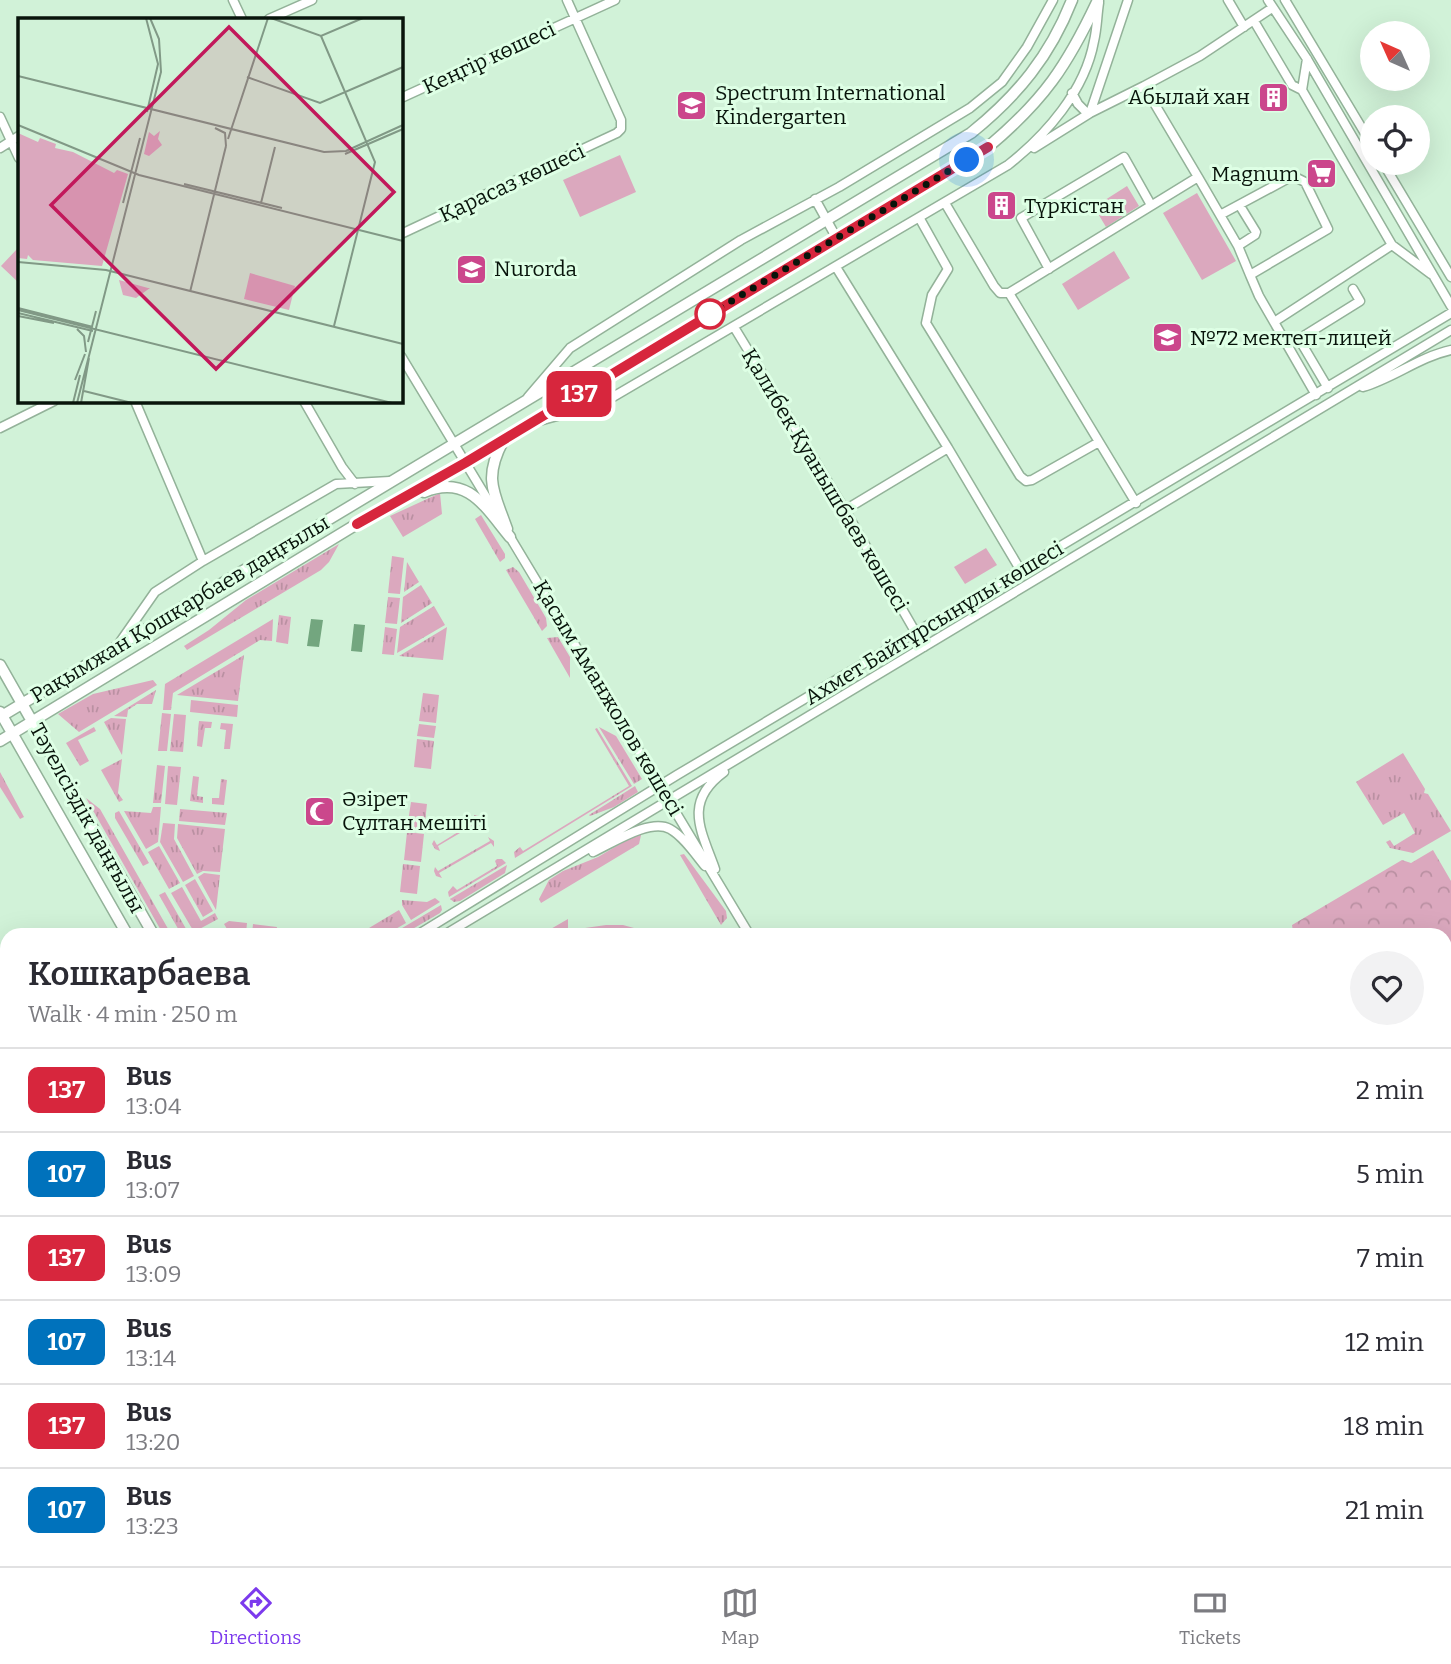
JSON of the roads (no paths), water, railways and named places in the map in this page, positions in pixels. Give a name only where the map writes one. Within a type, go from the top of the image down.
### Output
[{"type":"main road","name":"Рақымжан Қошқарбаев даңғылы","points":[[1,715],[971,133],[995,114],[1036,68],[1059,32],[1072,0]]},
{"type":"main road","points":[[385,508],[504,440],[988,147],[1017,122],[1054,81],[1079,41],[1098,0]]},
{"type":"main road","points":[[504,440],[494,458],[491,479],[510,537]]},
{"type":"main road","points":[[385,508],[432,488],[463,488],[480,500],[510,537]]},
{"type":"main road","name":"Рақымжан Қошқарбаев даңғылы","points":[[0,740],[385,508]]},
{"type":"main road","name":"Тәуелсіздік даңғылы","points":[[0,665],[150,928]]},
{"type":"main road","name":"Тәуелсіздік даңғылы","points":[[1,715],[124,928]]},
{"type":"street","points":[[233,0],[242,18]]},
{"type":"street","points":[[271,18],[312,0]]},
{"type":"street","points":[[566,0],[574,19]]},
{"type":"street","name":"Кеңгір көшесі","points":[[402,99],[615,0]]},
{"type":"street","points":[[524,402],[570,348],[741,240],[970,108],[1002,82],[1027,47],[1053,0]]},
{"type":"street","points":[[1011,163],[1031,147],[1056,117],[1083,73],[1094,43],[1098,0]]},
{"type":"street","points":[[1089,113],[1128,0]]},
{"type":"street","points":[[1228,0],[1244,27]]},
{"type":"street","points":[[1285,0],[1360,125]]},
{"type":"street","points":[[532,422],[601,404],[920,219],[1089,113],[1200,56],[1254,21],[1270,4],[1307,59],[1451,306]]},
{"type":"street","name":"Қарасаз көшесі","points":[[402,234],[617,134],[621,129],[621,120],[574,19]]},
{"type":"street","points":[[1254,21],[1292,85],[1302,90],[1392,245],[1435,276]]},
{"type":"street","points":[[1302,90],[1307,59]]},
{"type":"street","points":[[1144,86],[1238,246],[1274,323],[1316,395]]},
{"type":"street","points":[[1072,93],[1077,104],[1089,113]]},
{"type":"street","points":[[0,117],[15,138],[0,148]]},
{"type":"street","points":[[1049,268],[1021,218],[1124,157],[1151,205]]},
{"type":"street","points":[[1389,175],[1451,276]]},
{"type":"street","points":[[945,203],[994,286],[1000,293],[1009,293],[1198,177]]},
{"type":"street","points":[[1220,215],[1286,179],[1295,177],[1305,182],[1328,229],[1250,275]]},
{"type":"street","points":[[815,199],[836,237]]},
{"type":"street","points":[[1238,246],[1255,235],[1240,206]]},
{"type":"street","points":[[920,219],[948,269],[932,295],[926,323],[1020,476],[1026,481],[1032,480],[1099,442]]},
{"type":"street","points":[[1274,323],[1392,245]]},
{"type":"street","points":[[836,267],[1021,570]]},
{"type":"street","points":[[1328,388],[1299,339],[1360,301],[1353,289]]},
{"type":"street","points":[[1009,293],[1136,503]]},
{"type":"street","name":"Ахмет Байтұрсынұлы көшесі","points":[[429,928],[660,785],[1451,313]]},
{"type":"street","name":"Қалибек Қуанышбаев көшесі","points":[[734,327],[924,647]]},
{"type":"street","name":"Ахмет Байтұрсынұлы көшесі","points":[[456,928],[1451,330]]},
{"type":"street","points":[[1353,389],[1378,382],[1432,354],[1451,351]]},
{"type":"street","name":"Қасым Аманжолов көшесі","points":[[402,358],[746,928]]},
{"type":"street","points":[[0,429],[52,402]]},
{"type":"street","points":[[135,402],[203,561]]},
{"type":"street","points":[[305,402],[342,467],[355,484]]},
{"type":"street","points":[[845,510],[948,448]]},
{"type":"street","points":[[117,647],[155,592],[203,561],[335,484],[393,481]]},
{"type":"street","points":[[721,885],[699,822],[701,796],[715,779],[769,740]]},
{"type":"street","points":[[565,864],[618,842],[645,827],[663,826],[680,836],[721,885]]},
{"type":"place","name":"Абылай хан","points":[[1273,97]]},
{"type":"place","name":"Spectrum International Kindergarten","points":[[692,105]]},
{"type":"place","name":"Magnum","points":[[1322,174]]},
{"type":"place","name":"Түркістан","points":[[1001,206]]},
{"type":"place","name":"Nurorda","points":[[471,269]]},
{"type":"place","name":"№72 мектеп-лицей","points":[[1167,338]]},
{"type":"place","name":"Әзірет Сұлтан мешіті","points":[[319,811]]}]
